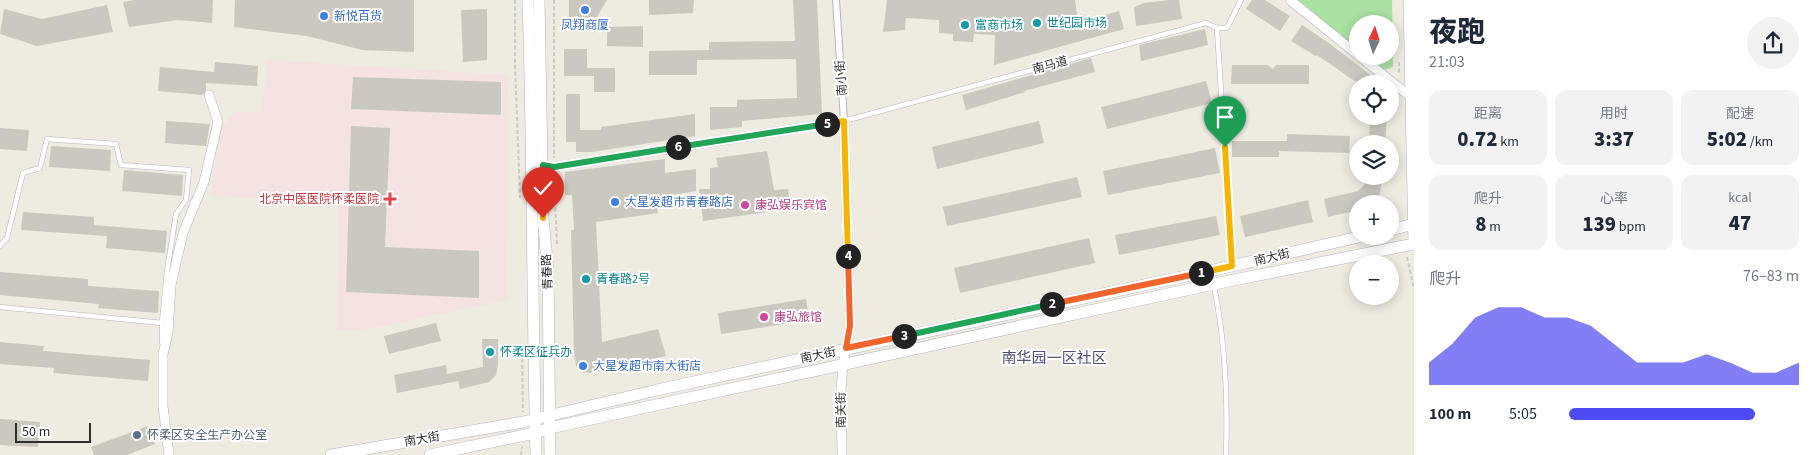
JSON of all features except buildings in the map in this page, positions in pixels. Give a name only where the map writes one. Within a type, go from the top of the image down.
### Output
[{"type":"main road","name":"青春路","points":[[528,0],[536,455]]},
{"type":"main road","name":"青春路","points":[[539,0],[549,166],[543,218],[548,271],[550,455]]},
{"type":"main road","points":[[1409,0],[1414,244]]},
{"type":"main road","points":[[1399,228],[1414,224]]},
{"type":"main road","name":"南大街","points":[[331,455],[523,422],[550,414],[846,348],[1349,239]]},
{"type":"main road","name":"南大街","points":[[430,455],[1214,284],[1414,244]]},
{"type":"street","name":"南小街","points":[[836,0],[844,121],[850,326],[843,364]]},
{"type":"street","points":[[1290,0],[1349,49]]},
{"type":"street","points":[[1370,65],[1411,96]]},
{"type":"street","points":[[169,455],[163,406],[163,354],[168,333],[172,285],[184,233],[204,182],[218,122],[209,94]]},
{"type":"street","points":[[549,166],[844,121]]},
{"type":"street","name":"南关街","points":[[842,455],[841,389],[843,364]]},
{"type":"lane","points":[[1232,266],[1217,28],[1227,28],[1241,0]]},
{"type":"lane","name":"南马道","points":[[844,121],[1206,23],[1217,28]]},
{"type":"lane","points":[[0,246],[7,238],[23,173],[40,168],[48,139],[116,144],[121,165],[189,170],[186,200],[176,214],[167,271],[162,323],[163,354]]},
{"type":"lane","points":[[1214,284],[1222,322],[1226,371],[1226,455]]},
{"type":"lane","points":[[0,307],[162,323]]},
{"type":"path","points":[[515,0],[515,74],[521,203]]},
{"type":"path","name":"青春路","points":[[554,0],[549,166],[557,253]]},
{"type":"path","points":[[522,350],[523,422]]},
{"type":"path","points":[[522,436],[522,455]]},
{"type":"shaded area","name":"北京中医医院怀柔医院","points":[[268,60],[508,75],[507,300],[373,328],[337,331],[338,204],[211,195],[221,129],[235,112],[261,113]]},
{"type":"green space","points":[[1298,0],[1392,0],[1392,15],[1349,15],[1349,41]]},
{"type":"green space","points":[[1379,65],[1393,65],[1393,67],[1385,70]]},
{"type":"place","name":"凤翔商厦","points":[[585,10]]},
{"type":"place","name":"新悦百货","points":[[324,16]]},
{"type":"place","name":"世纪园市场","points":[[1037,23]]},
{"type":"place","name":"富商市场","points":[[965,25]]},
{"type":"place","name":"北京中医医院怀柔医院","points":[[390,199]]},
{"type":"place","name":"大星发超市青春路店","points":[[615,202]]},
{"type":"place","name":"康弘娱乐宾馆","points":[[745,205]]},
{"type":"place","name":"青春路2号","points":[[586,279]]},
{"type":"place","name":"康弘旅馆","points":[[764,317]]},
{"type":"place","name":"怀柔区征兵办","points":[[490,352]]},
{"type":"place","name":"大星发超市南大街店","points":[[583,366]]},
{"type":"place","name":"怀柔区安全生产办公室","points":[[137,435]]},
{"type":"district","name":"南华园一区社区","points":[[1054,358]]},
{"type":"route","points":[[543,218],[543,165],[554,167],[844,121],[850,326],[846,348],[1232,266],[1225,147]]}]
